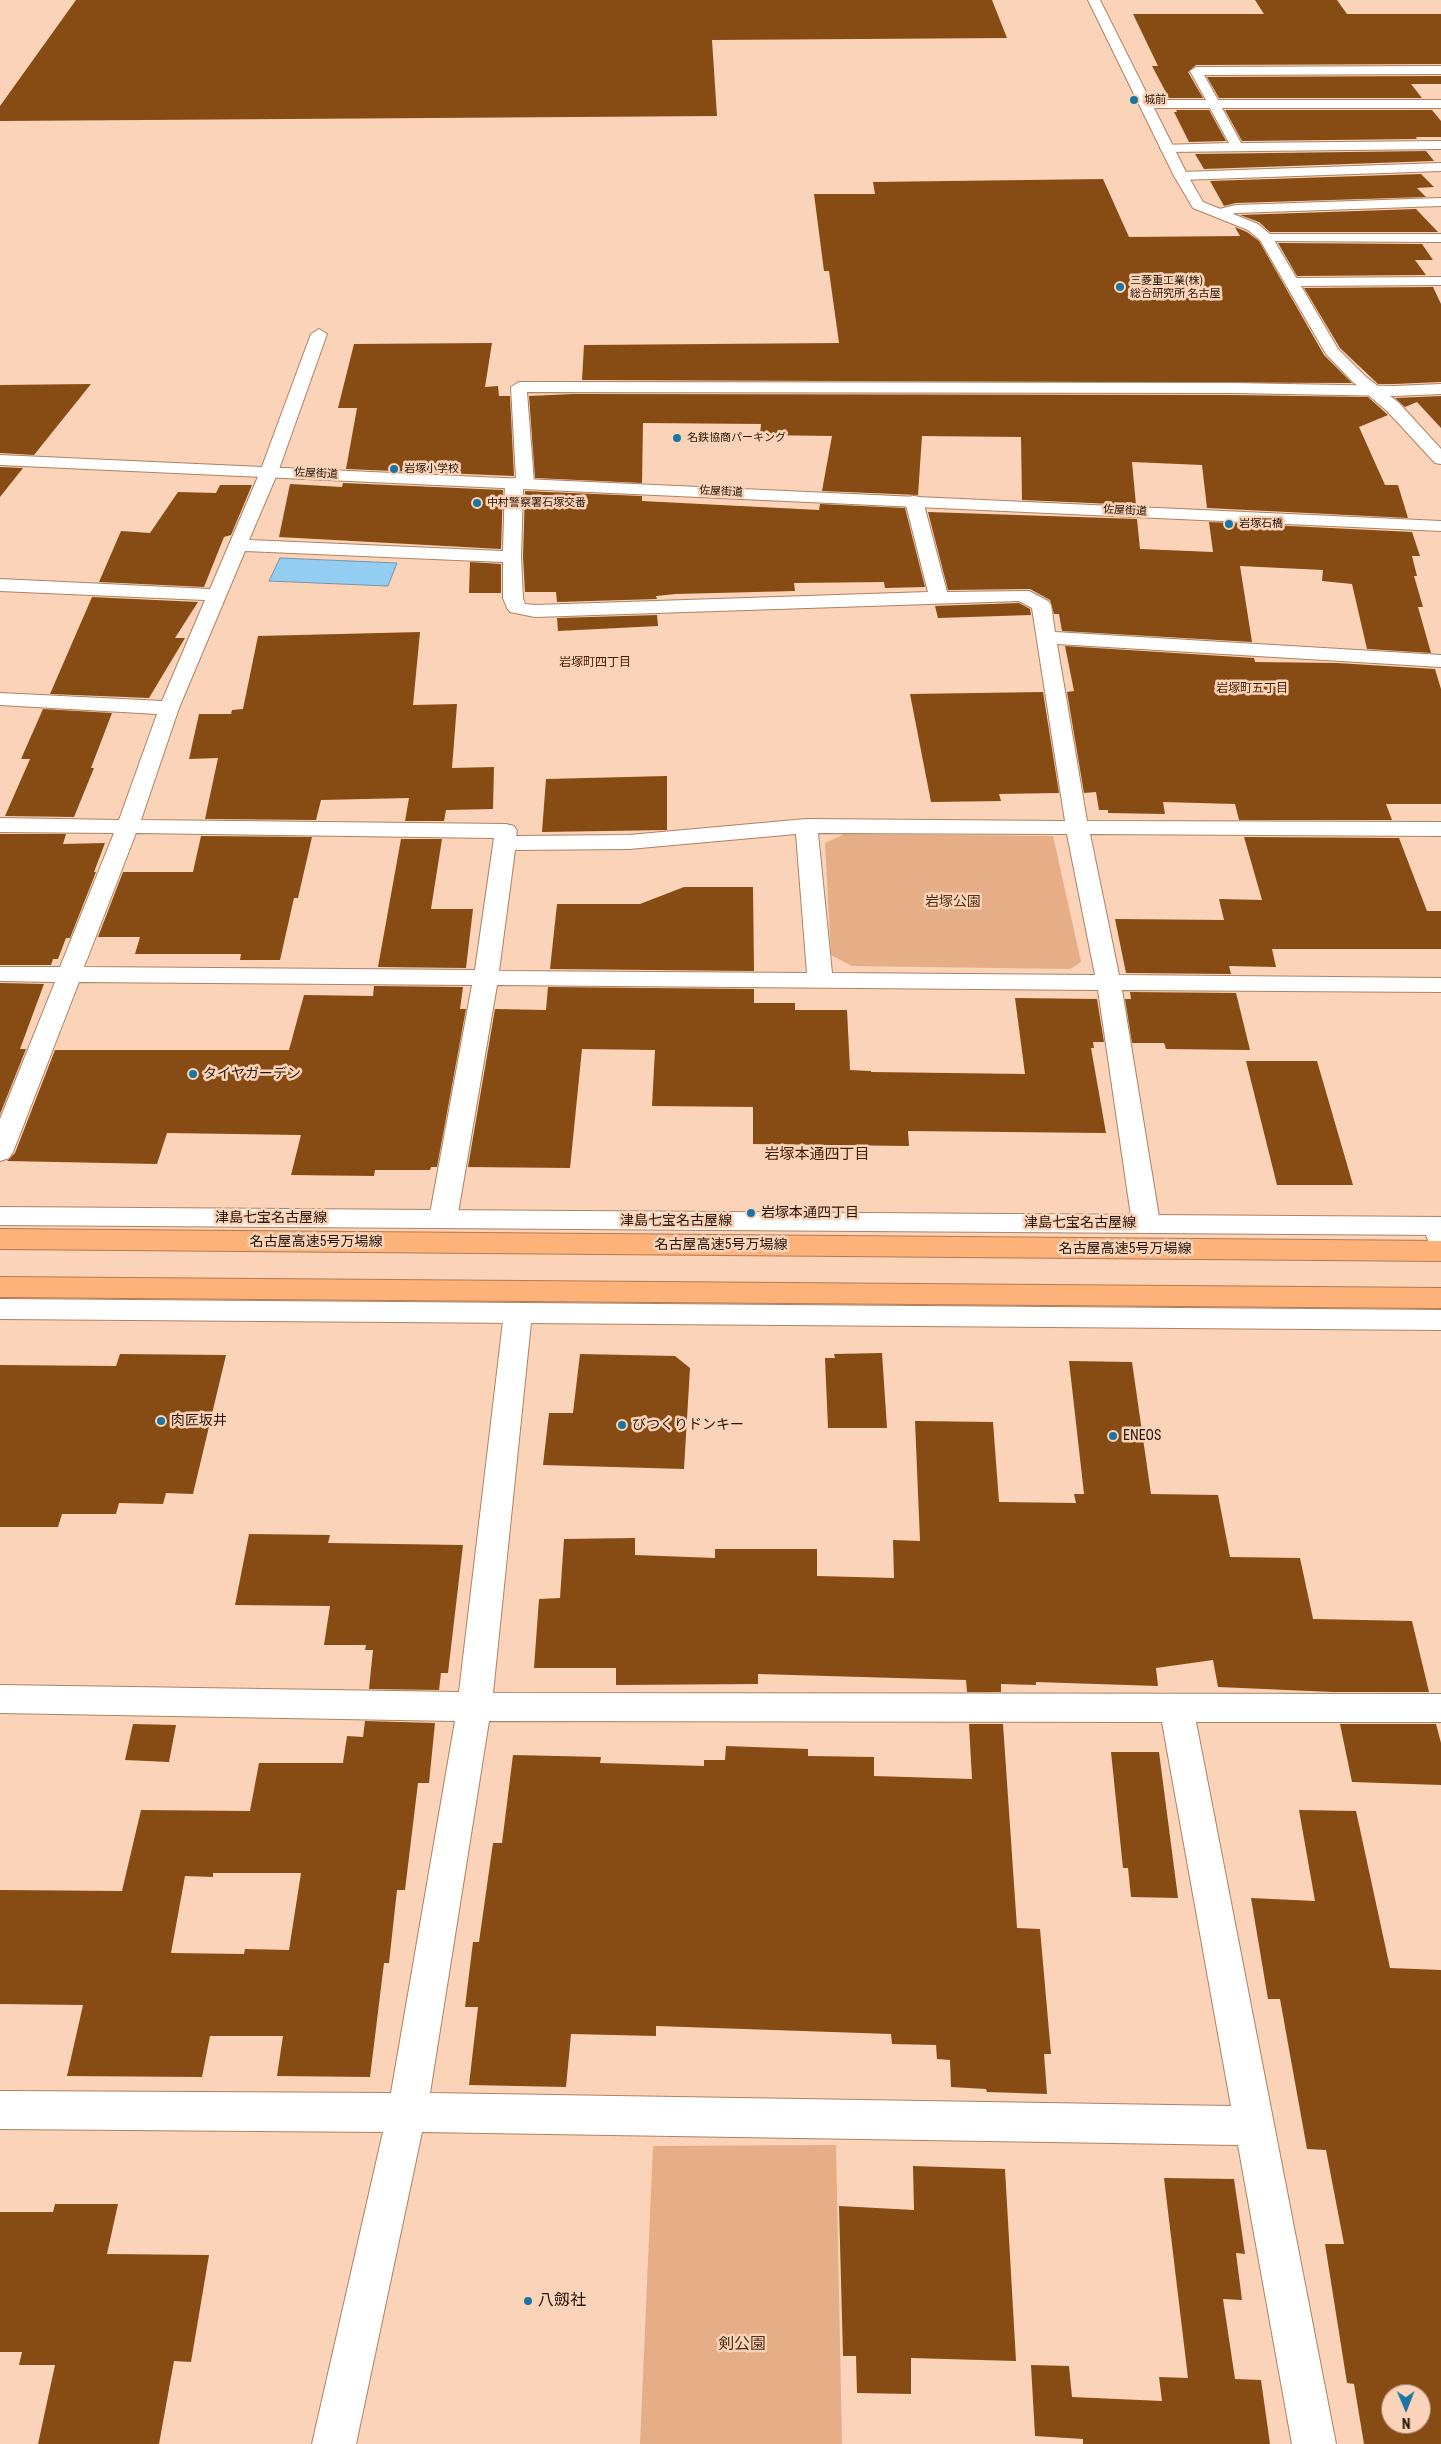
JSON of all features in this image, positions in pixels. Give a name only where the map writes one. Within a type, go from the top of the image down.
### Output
[{"type":"highway","name":"名古屋高速5号万場線","points":[[0,1239],[1440,1236]]},
{"type":"highway","points":[[0,1287],[1441,1298]]},
{"type":"street","points":[[1094,0],[1181,176],[1198,205],[1253,227],[1266,238],[1332,351],[1359,380],[1393,407],[1441,459]]},
{"type":"street","points":[[1238,147],[1196,71],[1441,70]]},
{"type":"street","points":[[1146,104],[1441,104]]},
{"type":"street","points":[[1167,148],[1441,145]]},
{"type":"street","points":[[1181,176],[1441,167]]},
{"type":"street","points":[[1220,213],[1236,209],[1441,202]]},
{"type":"street","points":[[1266,238],[1441,238]]},
{"type":"street","points":[[1292,282],[1440,283]]},
{"type":"street","points":[[0,1152],[127,828],[169,708],[269,472],[319,334]]},
{"type":"street","points":[[1146,1223],[1109,983],[1077,827],[1041,605],[1022,595],[535,611],[517,608],[513,598],[512,557],[520,483],[519,387],[1223,388],[1373,391],[1441,389]]},
{"type":"street","name":"佐屋街道","points":[[0,460],[1441,526]]},
{"type":"street","points":[[914,501],[939,598]]},
{"type":"street","points":[[239,545],[512,557]]},
{"type":"street","points":[[0,585],[216,595]]},
{"type":"street","points":[[1046,637],[1441,662]]},
{"type":"street","points":[[0,699],[169,708]]},
{"type":"street","points":[[0,825],[506,831],[486,977],[443,1219]]},
{"type":"street","points":[[806,826],[820,979]]},
{"type":"street","points":[[505,843],[629,842],[806,826],[1441,829]]},
{"type":"street","points":[[0,974],[1441,985]]},
{"type":"street","name":"津島七宝名古屋線","points":[[0,1216],[1146,1223],[1440,1236]]},
{"type":"street","points":[[0,1309],[1441,1320]]},
{"type":"street","points":[[334,2444],[407,2112],[474,1707],[518,1313]]},
{"type":"street","points":[[0,1699],[474,1707],[1441,1708]]},
{"type":"street","points":[[1176,1708],[1314,2444]]},
{"type":"street","points":[[0,2110],[407,2112],[1255,2126]]},
{"type":"green space","name":"岩塚公園","points":[[844,834],[1053,836],[1081,962],[1070,969],[852,966],[831,955],[825,843]]},
{"type":"green space","name":"剣公園","points":[[836,2145],[842,2444],[640,2444],[653,2146]]},
{"type":"water","points":[[280,558],[397,563],[388,586],[269,581]]},
{"type":"building","points":[[76,0],[992,0],[1007,38],[712,40],[717,116],[0,121],[0,106]]},
{"type":"building","points":[[1255,0],[1337,0],[1347,14],[1441,14],[1441,64],[1196,65],[1188,72],[1203,98],[1169,98],[1152,66],[1158,66],[1133,14],[1264,14]]},
{"type":"building","points":[[1441,76],[1441,84],[1411,84],[1422,98],[1219,98],[1207,77]]},
{"type":"building","points":[[1176,110],[1209,110],[1226,141],[1189,142],[1174,112],[1177,112]]},
{"type":"building","points":[[1225,110],[1432,110],[1441,121],[1441,137],[1416,137],[1417,139],[1242,141]]},
{"type":"building","points":[[1426,151],[1434,161],[1204,169],[1195,154]]},
{"type":"building","points":[[1421,174],[1434,187],[1417,188],[1426,197],[1236,203],[1224,206],[1210,181]]},
{"type":"building","points":[[1103,179],[1129,237],[1240,236],[1235,227],[1247,232],[1259,241],[1324,355],[1352,383],[582,380],[584,345],[839,343],[829,271],[824,271],[814,194],[875,194],[873,182]]},
{"type":"building","points":[[1416,209],[1438,232],[1270,232],[1259,222],[1240,215]]},
{"type":"building","points":[[1278,243],[1422,244],[1433,260],[1415,260],[1426,275],[1297,276]]},
{"type":"building","points":[[1433,287],[1441,304],[1441,382],[1394,384],[1378,384],[1340,348],[1304,288]]},
{"type":"building","points":[[492,343],[485,387],[498,386],[499,396],[510,396],[514,476],[346,469],[357,408],[338,408],[354,344]]},
{"type":"building","points":[[91,384],[34,455],[0,453],[0,385]]},
{"type":"building","points":[[573,394],[1368,397],[1388,415],[1359,427],[1385,485],[1398,485],[1408,518],[1207,508],[1202,465],[1132,462],[1136,505],[1022,500],[1021,437],[922,436],[918,495],[822,491],[832,436],[760,435],[761,424],[643,423],[642,483],[535,478],[529,396]]},
{"type":"building","points":[[1441,396],[1441,428],[1417,402],[1405,407],[1395,398]]},
{"type":"building","points":[[0,467],[23,468],[0,497]]},
{"type":"building","points":[[343,483],[503,490],[501,549],[279,537],[290,484],[342,487]]},
{"type":"building","points":[[220,485],[252,485],[231,535],[224,537],[204,587],[99,582],[121,531],[150,533],[178,492],[216,493]]},
{"type":"building","points":[[525,491],[642,496],[642,501],[819,510],[820,504],[905,508],[925,587],[885,588],[884,582],[794,583],[795,591],[676,594],[656,596],[657,599],[557,602],[556,592],[525,592],[523,557]]},
{"type":"building","points":[[928,512],[1137,519],[1140,549],[1213,552],[1209,522],[1412,532],[1420,556],[1412,556],[1417,576],[1414,576],[1423,607],[1418,607],[1431,653],[1367,649],[1352,584],[1322,581],[1323,570],[1240,566],[1252,642],[1062,631],[1059,614],[1054,614],[1050,600],[1030,589],[948,590]]},
{"type":"building","points":[[470,562],[501,564],[501,593],[469,593]]},
{"type":"building","points":[[92,597],[198,602],[175,638],[185,638],[149,698],[50,694]]},
{"type":"building","points":[[1019,603],[1030,609],[1031,615],[938,618],[935,606]]},
{"type":"building","points":[[657,615],[658,626],[558,631],[557,618]]},
{"type":"building","points":[[420,632],[413,705],[457,704],[452,768],[494,767],[493,809],[446,810],[444,821],[405,821],[409,798],[321,800],[316,820],[205,819],[218,758],[189,759],[199,714],[231,714],[232,710],[243,709],[258,636]]},
{"type":"building","points":[[1065,646],[1254,658],[1255,662],[1337,663],[1435,669],[1441,689],[1441,804],[1386,804],[1392,820],[1239,820],[1235,804],[1163,802],[1165,814],[1108,813],[1108,810],[1099,810],[1096,792],[1084,793],[1067,692],[1074,691]]},
{"type":"building","points":[[1043,692],[1059,793],[999,794],[1001,801],[931,802],[910,694]]},
{"type":"building","points":[[43,709],[112,713],[91,768],[94,768],[74,817],[5,816],[30,759],[21,759]]},
{"type":"building","points":[[667,776],[667,830],[542,832],[546,779]]},
{"type":"building","points":[[0,834],[66,834],[63,844],[105,843],[94,872],[96,872],[70,938],[66,938],[58,959],[53,959],[51,965],[0,965]]},
{"type":"building","points":[[201,836],[312,837],[298,898],[294,898],[280,960],[240,960],[241,954],[135,954],[140,937],[98,937],[123,872],[193,872]]},
{"type":"building","points":[[1244,837],[1399,838],[1427,911],[1441,911],[1441,949],[1272,949],[1276,967],[1229,966],[1231,974],[1126,973],[1115,919],[1224,920],[1219,899],[1262,900]]},
{"type":"building","points":[[401,839],[442,839],[431,909],[473,909],[466,968],[378,967]]},
{"type":"building","points":[[684,887],[753,887],[754,971],[550,969],[557,904],[640,904]]},
{"type":"building","points":[[0,983],[44,984],[20,1049],[26,1049],[0,1114]]},
{"type":"building","points":[[374,986],[463,987],[460,1009],[466,1009],[437,1167],[431,1167],[430,1170],[375,1170],[374,1176],[291,1175],[301,1135],[167,1133],[157,1164],[7,1161],[15,1153],[55,1050],[289,1050],[304,995],[373,996]]},
{"type":"building","points":[[548,987],[754,989],[754,1003],[795,1003],[795,1010],[847,1010],[850,1070],[871,1072],[1025,1074],[1015,998],[1097,999],[1104,1042],[1093,1042],[1094,1048],[1091,1048],[1106,1133],[908,1131],[909,1146],[753,1144],[753,1107],[652,1106],[655,1050],[582,1049],[570,1168],[468,1167],[495,1009],[546,1010]]},
{"type":"building","points":[[1130,992],[1236,993],[1250,1050],[1166,1049],[1164,1043],[1132,1043],[1125,999],[1131,999]]},
{"type":"building","points":[[1246,1061],[1317,1061],[1353,1185],[1277,1185]]},
{"type":"building","points":[[882,1353],[887,1428],[828,1428],[825,1358],[835,1358],[834,1354]]},
{"type":"building","points":[[120,1354],[226,1355],[193,1494],[166,1493],[163,1504],[119,1503],[116,1514],[62,1514],[58,1527],[0,1527],[0,1365],[116,1366]]},
{"type":"building","points":[[580,1354],[675,1356],[690,1368],[684,1469],[543,1465],[549,1413],[573,1413]]},
{"type":"building","points":[[1069,1361],[1132,1362],[1151,1494],[1218,1495],[1230,1557],[1300,1558],[1313,1619],[1412,1621],[1429,1692],[1333,1692],[1218,1687],[1213,1660],[1156,1668],[1158,1686],[1036,1682],[1036,1685],[1001,1684],[1001,1692],[967,1692],[966,1680],[758,1674],[758,1684],[616,1685],[616,1668],[534,1668],[539,1599],[560,1598],[564,1539],[635,1538],[635,1555],[715,1558],[715,1549],[817,1549],[817,1576],[894,1578],[893,1540],[920,1541],[915,1421],[993,1422],[999,1502],[1076,1503],[1074,1494],[1084,1494]]},
{"type":"building","points":[[249,1534],[330,1535],[328,1543],[463,1545],[448,1673],[441,1673],[439,1690],[369,1689],[373,1650],[365,1650],[366,1645],[324,1645],[330,1606],[235,1605]]},
{"type":"building","points":[[365,1721],[435,1723],[429,1783],[418,1783],[405,1890],[397,1890],[389,1963],[384,1963],[370,2077],[277,2076],[283,2036],[210,2036],[202,2077],[67,2076],[83,2005],[0,2004],[0,1890],[122,1891],[141,1810],[250,1811],[259,1763],[343,1763],[347,1736],[363,1737]],"holes":[[[213,1873],[301,1873],[289,1950],[245,1949],[244,1954],[171,1953],[185,1876],[213,1877]]]},
{"type":"building","points":[[133,1724],[176,1725],[169,1762],[125,1760]]},
{"type":"building","points":[[969,1724],[1003,1724],[1017,1928],[1040,1929],[1051,2054],[1044,2054],[1047,2094],[987,2092],[986,2089],[951,2087],[950,2060],[937,2059],[936,2045],[892,2044],[891,2034],[656,2026],[656,2036],[571,2034],[566,2087],[469,2085],[478,2007],[465,2007],[473,1942],[479,1942],[493,1843],[502,1843],[513,1755],[601,1757],[600,1763],[704,1766],[704,1760],[725,1760],[726,1746],[808,1749],[808,1756],[874,1757],[874,1776],[972,1779]]},
{"type":"building","points":[[1340,1724],[1436,1724],[1441,1743],[1441,1785],[1352,1782]]},
{"type":"building","points":[[1111,1752],[1159,1752],[1178,1898],[1131,1897],[1128,1868],[1123,1868]]},
{"type":"building","points":[[1299,1810],[1356,1811],[1390,1968],[1441,1970],[1441,2444],[1364,2444],[1354,2384],[1347,2383],[1325,2244],[1344,2244],[1326,2150],[1307,2149],[1280,1999],[1268,1999],[1251,1898],[1315,1901]]},
{"type":"building","points":[[913,2166],[1005,2169],[1016,2361],[911,2358],[911,2394],[857,2393],[856,2356],[843,2356],[839,2206],[914,2210]]},
{"type":"building","points":[[1164,2178],[1234,2179],[1245,2254],[1236,2253],[1242,2300],[1223,2299],[1235,2379],[1261,2380],[1270,2444],[1083,2444],[1083,2439],[1035,2436],[1031,2365],[1069,2366],[1072,2397],[1162,2401],[1159,2377],[1188,2378]]},
{"type":"building","points":[[55,2204],[118,2204],[107,2254],[209,2255],[191,2362],[174,2361],[159,2444],[38,2444],[55,2365],[19,2365],[22,2352],[0,2352],[0,2212],[53,2212]]},
{"type":"place","name":"城前","points":[[1134,100]]},
{"type":"place","name":"三菱重工業(株) 総合研究所 名古屋","points":[[1120,287]]},
{"type":"place","name":"名鉄協商パーキング","points":[[677,438]]},
{"type":"place","name":"岩塚小学校","points":[[394,469]]},
{"type":"place","name":"中村警察署石塚交番","points":[[477,503]]},
{"type":"place","name":"岩塚石橋","points":[[1229,524]]},
{"type":"place","name":"タイヤガーデン","points":[[193,1074]]},
{"type":"place","name":"岩塚本通四丁目","points":[[751,1213]]},
{"type":"place","name":"肉匠坂井","points":[[161,1421]]},
{"type":"place","name":"びつくりドンキー","points":[[622,1425]]},
{"type":"place","name":"ENEOS","points":[[1113,1436]]},
{"type":"place","name":"八劔社","points":[[528,2301]]},
{"type":"district","name":"岩塚町四丁目","points":[[595,663]]},
{"type":"district","name":"岩塚町五丁目","points":[[1252,689]]},
{"type":"district","name":"岩塚本通四丁目","points":[[817,1155]]}]
